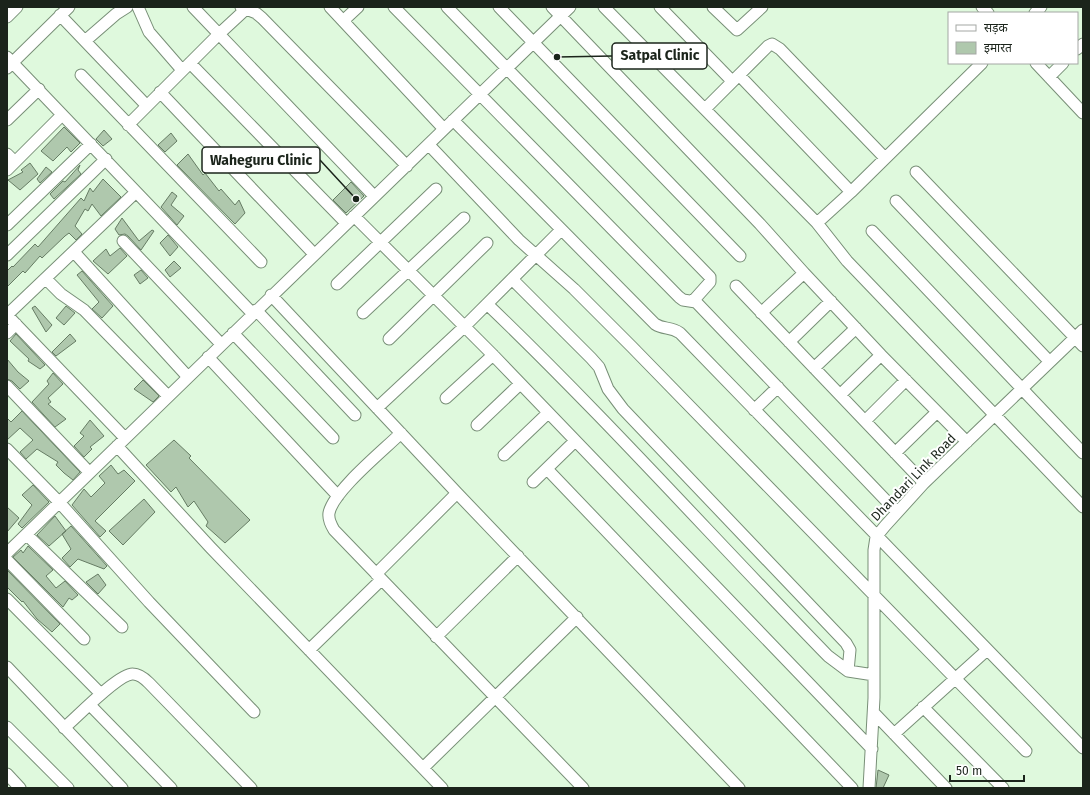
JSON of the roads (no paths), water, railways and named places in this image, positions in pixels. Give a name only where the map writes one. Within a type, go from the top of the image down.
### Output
[{"type":"street","points":[[7,16],[16,7]]},
{"type":"street","points":[[85,41],[116,14],[127,7]]},
{"type":"street","points":[[138,7],[149,32],[350,220],[381,242],[465,326],[872,749]]},
{"type":"street","points":[[193,7],[374,196]]},
{"type":"street","points":[[330,7],[444,129]]},
{"type":"street","points":[[343,21],[358,7]]},
{"type":"street","points":[[394,7],[479,95],[564,178],[679,297],[683,300],[693,301],[778,387],[897,512]]},
{"type":"street","points":[[447,7],[710,277],[710,282],[693,301]]},
{"type":"street","points":[[499,7],[740,256]]},
{"type":"street","points":[[552,7],[750,213],[881,355],[967,442]]},
{"type":"street","points":[[7,553],[271,295],[429,145],[570,7]]},
{"type":"street","points":[[604,7],[817,223],[847,260],[995,413],[1083,507]]},
{"type":"street","points":[[660,7],[736,78],[851,192]]},
{"type":"street","points":[[713,7],[737,30],[762,7]]},
{"type":"street","points":[[128,125],[244,8],[262,18],[407,166]]},
{"type":"street","points":[[147,106],[85,41],[65,11],[9,63],[39,90],[136,192],[355,415]]},
{"type":"street","points":[[705,109],[768,46],[776,45],[885,158]]},
{"type":"street","points":[[817,223],[851,192],[981,64]]},
{"type":"street","points":[[1037,64],[1082,109]]},
{"type":"street","points":[[1049,77],[1062,64]]},
{"type":"street","points":[[81,75],[261,262]]},
{"type":"street","points":[[7,120],[39,90]]},
{"type":"street","points":[[160,92],[314,254]]},
{"type":"street","points":[[7,154],[11,166],[62,115]]},
{"type":"street","points":[[453,120],[655,324],[659,327],[672,328],[680,333],[876,537],[1083,748]]},
{"type":"street","points":[[7,225],[91,144]]},
{"type":"street","points":[[429,145],[535,254],[574,290],[632,348],[1026,751]]},
{"type":"street","points":[[7,255],[106,160]]},
{"type":"street","points":[[916,172],[1079,334],[1083,346]]},
{"type":"street","points":[[337,284],[436,189]]},
{"type":"street","points":[[136,192],[7,315],[121,442],[211,548],[442,788]]},
{"type":"street","points":[[896,201],[1049,361]]},
{"type":"street","points":[[363,313],[464,218]]},
{"type":"street","points":[[377,408],[465,326],[535,254],[561,230]]},
{"type":"street","points":[[872,231],[1083,453]]},
{"type":"street","points":[[123,241],[222,344]]},
{"type":"street","points":[[389,339],[487,243]]},
{"type":"street","points":[[74,252],[188,377]]},
{"type":"street","points":[[761,313],[804,273]]},
{"type":"street","points":[[46,279],[61,294],[84,310],[168,396]]},
{"type":"street","points":[[512,279],[599,367],[608,389],[623,409],[846,643],[850,650],[848,671]]},
{"type":"street","points":[[736,286],[924,483]]},
{"type":"street","points":[[271,295],[457,493],[739,788]]},
{"type":"street","points":[[789,342],[831,301]]},
{"type":"street","points":[[487,304],[627,445],[828,656],[848,671],[858,674],[874,675]]},
{"type":"street","points":[[7,333],[16,324]]},
{"type":"street","points":[[814,368],[856,328]]},
{"type":"street","points":[[233,333],[333,438]]},
{"type":"street","name":"Dhandari Link Road","points":[[869,788],[874,713],[874,550],[876,537],[924,483],[1049,361],[1079,334]]},
{"type":"street","points":[[446,398],[493,355]]},
{"type":"street","points":[[840,395],[881,355]]},
{"type":"street","points":[[208,358],[338,496]]},
{"type":"street","points":[[864,421],[906,380]]},
{"type":"street","points":[[477,425],[520,384]]},
{"type":"street","points":[[7,386],[90,472]]},
{"type":"street","points":[[754,410],[778,387]]},
{"type":"street","points":[[895,453],[937,412]]},
{"type":"street","points":[[504,455],[548,413]]},
{"type":"street","points":[[401,433],[338,496],[329,513],[329,521],[334,530],[436,638],[583,788]]},
{"type":"street","points":[[533,482],[575,442]]},
{"type":"street","points":[[7,449],[59,502],[149,602],[254,712]]},
{"type":"street","points":[[547,469],[852,788]]},
{"type":"street","points":[[309,650],[457,493]]},
{"type":"street","points":[[27,535],[122,627]]},
{"type":"street","points":[[436,638],[518,556]]},
{"type":"street","points":[[7,560],[84,639]]},
{"type":"street","points":[[7,598],[101,694]]},
{"type":"street","points":[[423,768],[577,617]]},
{"type":"street","points":[[894,734],[987,650]]},
{"type":"street","points":[[7,667],[122,788]]},
{"type":"street","points":[[64,728],[101,694],[122,678],[132,674],[143,677],[251,788]]},
{"type":"street","points":[[90,704],[166,786]]},
{"type":"street","points":[[923,707],[1003,788]]},
{"type":"street","points":[[874,713],[946,788]]},
{"type":"street","points":[[7,726],[68,788]]},
{"type":"street","points":[[7,774],[20,788]]},
{"type":"place","name":"Satpal Clinic","points":[[557,57]]},
{"type":"place","name":"Waheguru Clinic","points":[[356,199]]}]
